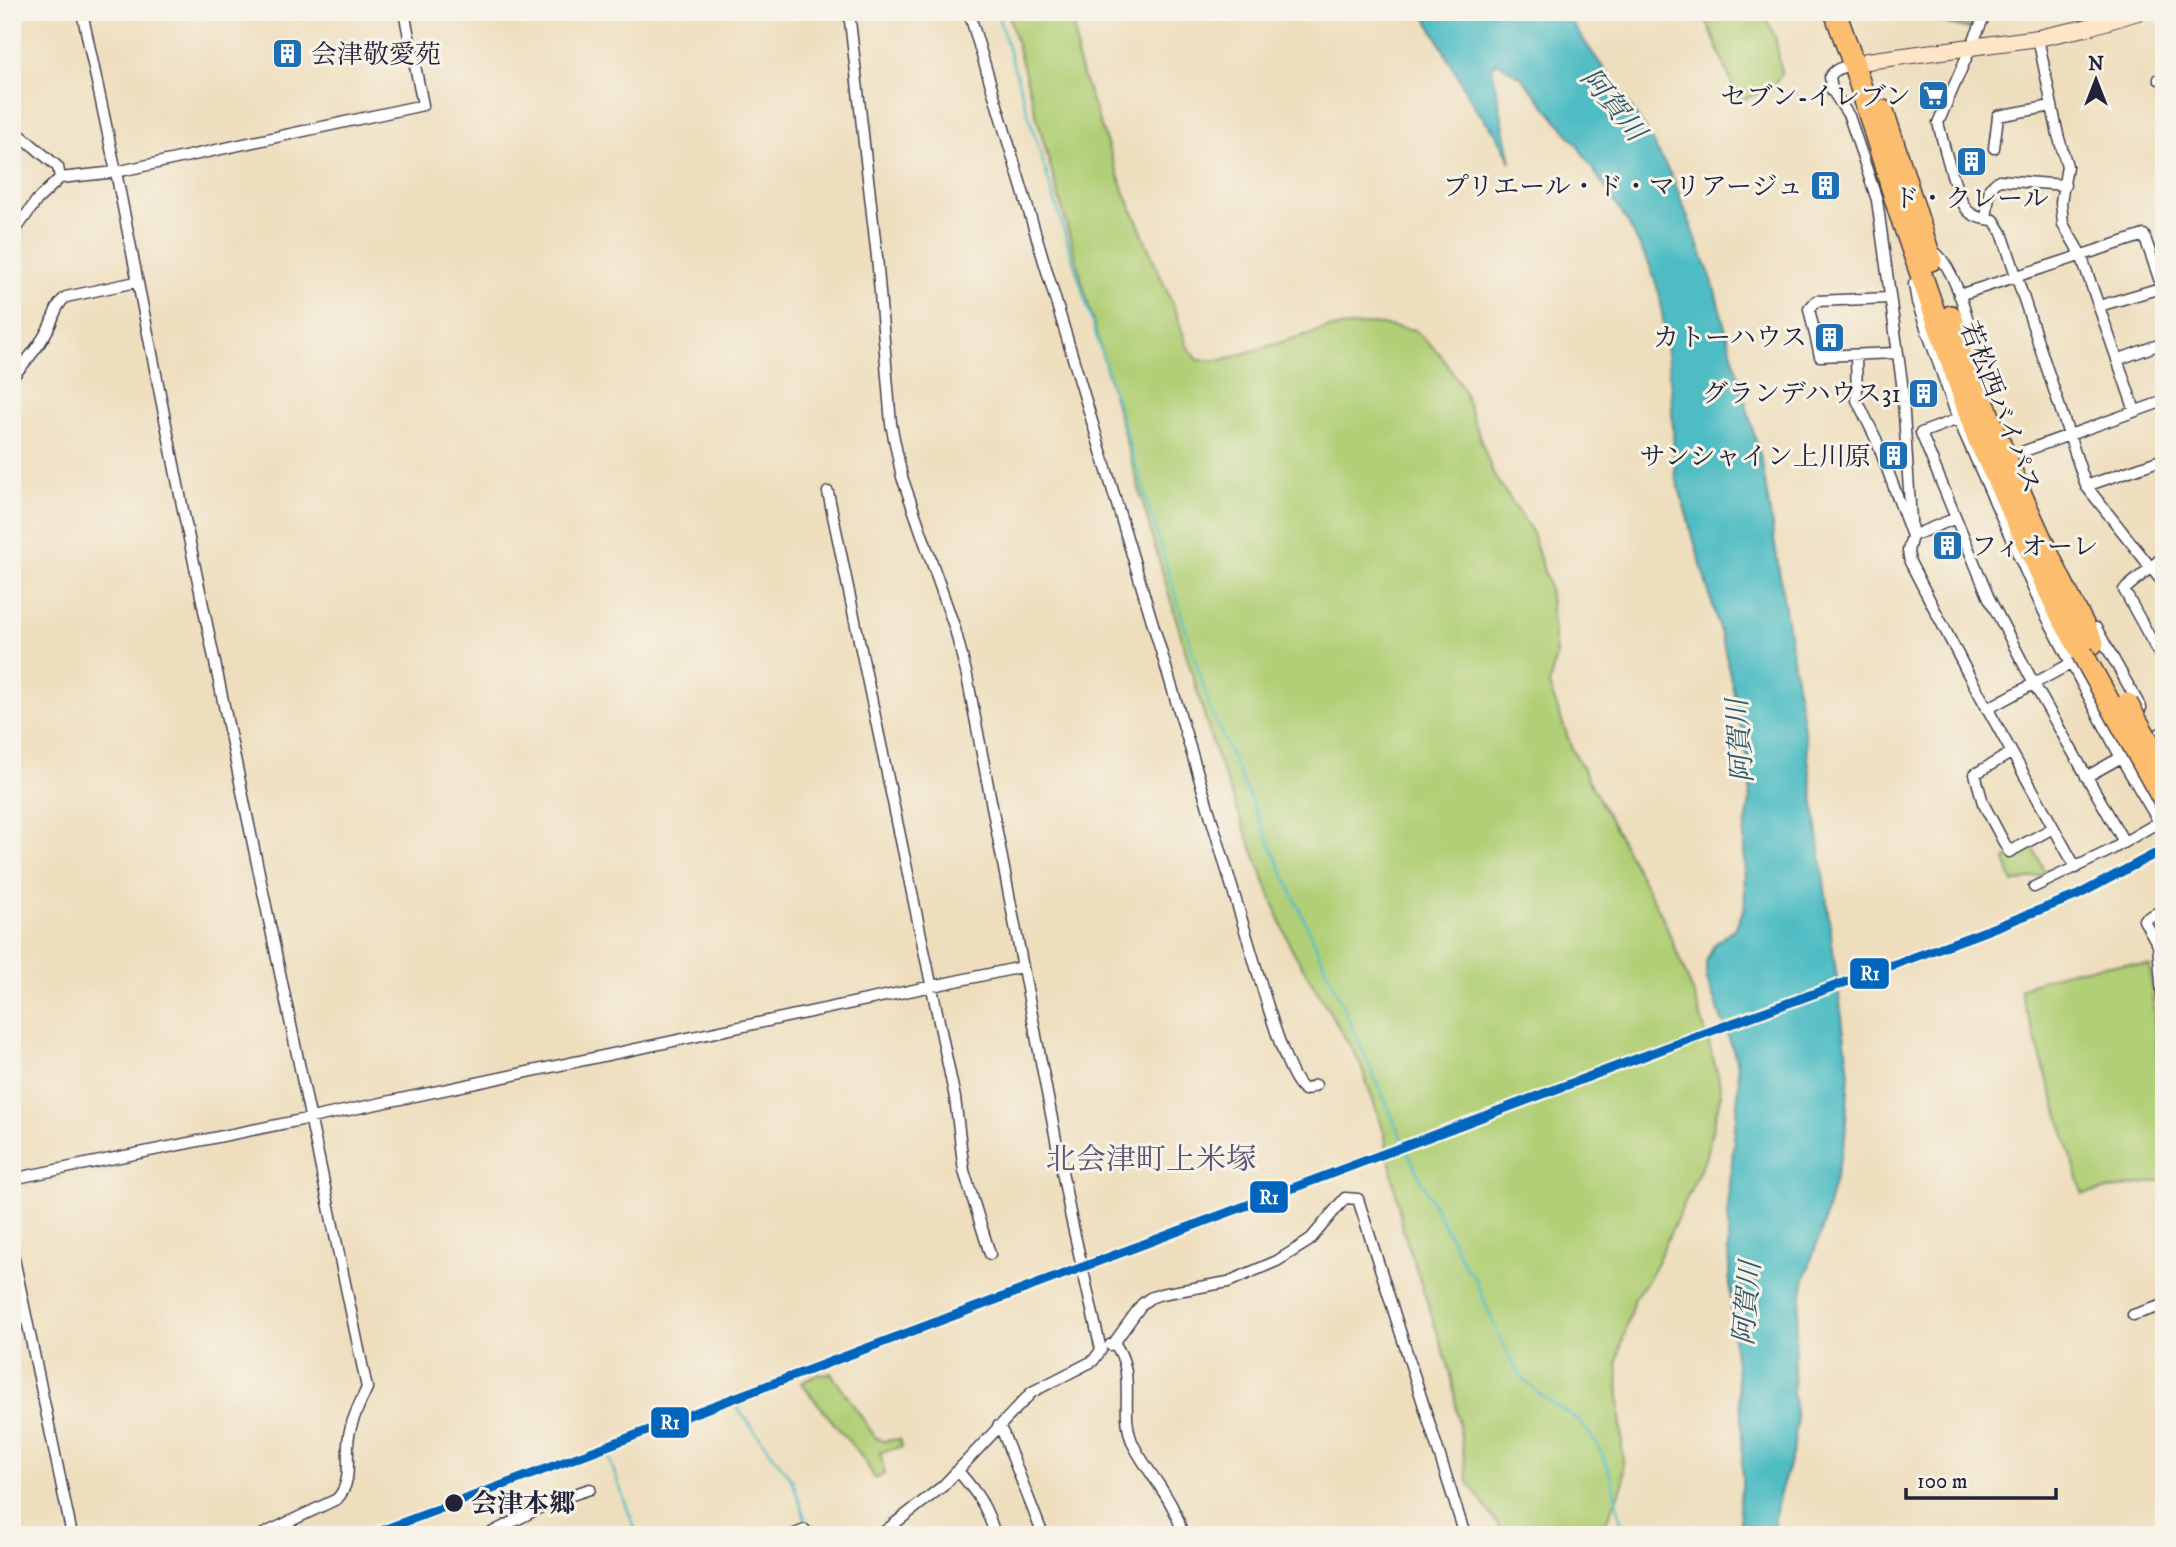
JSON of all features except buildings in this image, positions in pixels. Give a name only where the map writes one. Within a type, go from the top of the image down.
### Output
[{"type":"highway","name":"若松西バイパス","points":[[1835,12],[1860,63],[2003,452],[2090,655],[2164,801]]},
{"type":"highway","name":"若松西バイパス","points":[[1850,12],[1860,63],[1899,211],[1978,438],[2057,610],[2090,655],[2164,769]]},
{"type":"street","points":[[82,12],[367,1388],[349,1436],[348,1482],[343,1492],[337,1499],[261,1535]]},
{"type":"street","points":[[12,235],[37,200],[60,178],[116,172],[423,105],[404,12]]},
{"type":"street","points":[[849,12],[877,257],[891,424],[902,477],[955,629],[967,676],[1071,1218],[1101,1350]]},
{"type":"street","points":[[969,12],[1265,997],[1284,1054],[1299,1087],[1305,1090],[1315,1085]]},
{"type":"street","points":[[1986,12],[1938,123],[1967,211],[1997,224],[2086,486],[2164,584]]},
{"type":"street","points":[[2076,868],[1987,709],[1910,562],[1908,551],[1912,536],[1902,383],[1877,200],[1849,116],[1831,85],[1830,77],[1834,71],[1860,63],[2038,38],[2085,28],[2138,12]]},
{"type":"street","points":[[2038,38],[2067,166],[2061,202],[2063,224],[2081,255],[2135,411]]},
{"type":"street","points":[[1994,148],[1998,116],[2052,106]]},
{"type":"street","points":[[12,128],[58,167],[60,178]]},
{"type":"street","points":[[1986,219],[1990,188],[1999,180],[2065,185]]},
{"type":"street","points":[[1959,295],[2144,235],[2163,287],[2099,306]]},
{"type":"street","points":[[1927,247],[1942,260],[1959,295],[1980,364],[2018,463],[2080,597],[2090,655],[2076,675]]},
{"type":"street","points":[[1923,277],[1914,284],[1917,302],[1958,419],[2041,606],[2090,655],[2160,734],[2164,748]]},
{"type":"street","points":[[12,377],[47,331],[59,302],[66,297],[136,282]]},
{"type":"street","points":[[1890,298],[1816,301],[1809,309],[1820,356],[1896,353]]},
{"type":"street","points":[[2118,360],[2155,346]]},
{"type":"street","points":[[1856,355],[1857,400],[1912,536]]},
{"type":"street","points":[[2019,453],[2164,401]]},
{"type":"street","points":[[1905,436],[1958,419]]},
{"type":"street","points":[[1921,433],[1988,596],[2123,842]]},
{"type":"street","points":[[2086,486],[2164,459]]},
{"type":"street","points":[[828,492],[955,1098],[964,1171],[990,1254]]},
{"type":"street","points":[[1912,536],[1956,518]]},
{"type":"street","points":[[2164,556],[2124,590],[2164,663]]},
{"type":"street","points":[[2076,675],[2090,655]]},
{"type":"street","points":[[1987,709],[2090,655]]},
{"type":"street","points":[[2034,887],[2076,868],[2160,822],[2121,758],[2076,675]]},
{"type":"street","points":[[2086,777],[2160,734]]},
{"type":"street","points":[[2011,753],[1975,774],[1983,803],[2009,852],[2053,828]]},
{"type":"street","points":[[2164,909],[2144,920],[2158,945],[2164,1020]]},
{"type":"street","points":[[12,1179],[1023,967]]},
{"type":"street","points":[[880,1535],[943,1486],[1032,1392],[1093,1361],[1101,1350],[1114,1343],[1142,1304],[1150,1298],[1228,1282],[1277,1262],[1309,1241],[1345,1198],[1359,1199],[1465,1535]]},
{"type":"street","points":[[12,1249],[72,1535]]},
{"type":"street","points":[[2133,1315],[2164,1305]]},
{"type":"street","points":[[1114,1343],[1124,1356],[1126,1364],[1126,1404],[1133,1443],[1150,1474],[1176,1511],[1182,1535]]},
{"type":"street","points":[[998,1426],[1043,1535]]},
{"type":"street","points":[[958,1471],[980,1495],[995,1535]]},
{"type":"street","points":[[487,1535],[554,1501],[590,1489]]},
{"type":"street","points":[[792,1535],[805,1530],[807,1535]]},
{"type":"green space","points":[[1008,12],[1073,12],[1078,62],[1122,186],[1177,315],[1187,346],[1198,360],[1222,360],[1328,328],[1374,324],[1415,330],[1440,354],[1462,387],[1493,474],[1531,530],[1549,587],[1556,655],[1549,685],[1572,749],[1662,916],[1695,997],[1721,1094],[1705,1159],[1649,1279],[1634,1298],[1617,1362],[1624,1482],[1600,1535],[1505,1535],[1468,1482],[1451,1374],[1403,1230],[1384,1132],[1359,1061],[1290,946],[1215,752],[1153,540]]},
{"type":"green space","points":[[1703,12],[1764,12],[1775,37],[1782,74],[1772,88],[1742,100],[1737,96]]},
{"type":"green space","points":[[1936,12],[1975,12],[1974,26],[1969,29],[1940,22]]},
{"type":"green space","points":[[2032,845],[2046,874],[2013,883],[2005,860]]},
{"type":"green space","points":[[2127,964],[2150,966],[2164,1180],[2083,1194],[2020,990],[2046,978],[2072,971]]},
{"type":"green space","points":[[831,1373],[876,1438],[883,1441],[900,1439],[902,1447],[880,1452],[885,1474],[875,1479],[865,1461],[801,1383],[818,1374]]},
{"type":"water","name":"阿賀川","points":[[1423,12],[1564,12],[1643,125],[1673,179],[1712,280],[1762,463],[1805,735],[1849,1072],[1845,1139],[1823,1226],[1805,1278],[1796,1326],[1793,1392],[1797,1422],[1793,1452],[1778,1500],[1774,1524],[1776,1535],[1741,1535],[1739,1502],[1742,1487],[1742,1422],[1728,1251],[1728,1206],[1739,1082],[1737,1060],[1706,978],[1706,962],[1714,945],[1735,928],[1745,907],[1744,835],[1751,774],[1723,642],[1675,474],[1671,387],[1660,296],[1650,266],[1627,221],[1575,142],[1522,78],[1497,62],[1492,68],[1511,162],[1496,133],[1475,108]]},
{"type":"pier","points":[[1840,982],[1841,988],[1723,1032],[1721,1026]]},
{"type":"waterway","points":[[997,12],[1211,711],[1416,1170],[1466,1268],[1474,1277],[1505,1349],[1528,1384],[1570,1415],[1594,1440],[1613,1485],[1623,1535]]},
{"type":"waterway","points":[[733,1402],[792,1480],[808,1527]]},
{"type":"waterway","points":[[607,1452],[637,1535]]},
{"type":"transit line","name":"R1","points":[[370,1535],[1692,1038],[1975,935],[2078,895],[2164,849]]},
{"type":"place","name":"会津敬愛苑","points":[[288,54]]},
{"type":"place","name":"セブン-イレブン","points":[[1934,96]]},
{"type":"place","name":"ド・クレール","points":[[1971,162]]},
{"type":"place","name":"プリエール・ド・マリアージュ","points":[[1826,186]]},
{"type":"place","name":"カトーハウス","points":[[1830,337]]},
{"type":"place","name":"グランデハウス31","points":[[1924,393]]},
{"type":"place","name":"サンシャイン上川原","points":[[1894,456]]},
{"type":"place","name":"フィオーレ","points":[[1948,546]]},
{"type":"place","name":"会津本郷","points":[[454,1503]]},
{"type":"district","name":"北会津町上米塚","points":[[1151,1159]]}]
